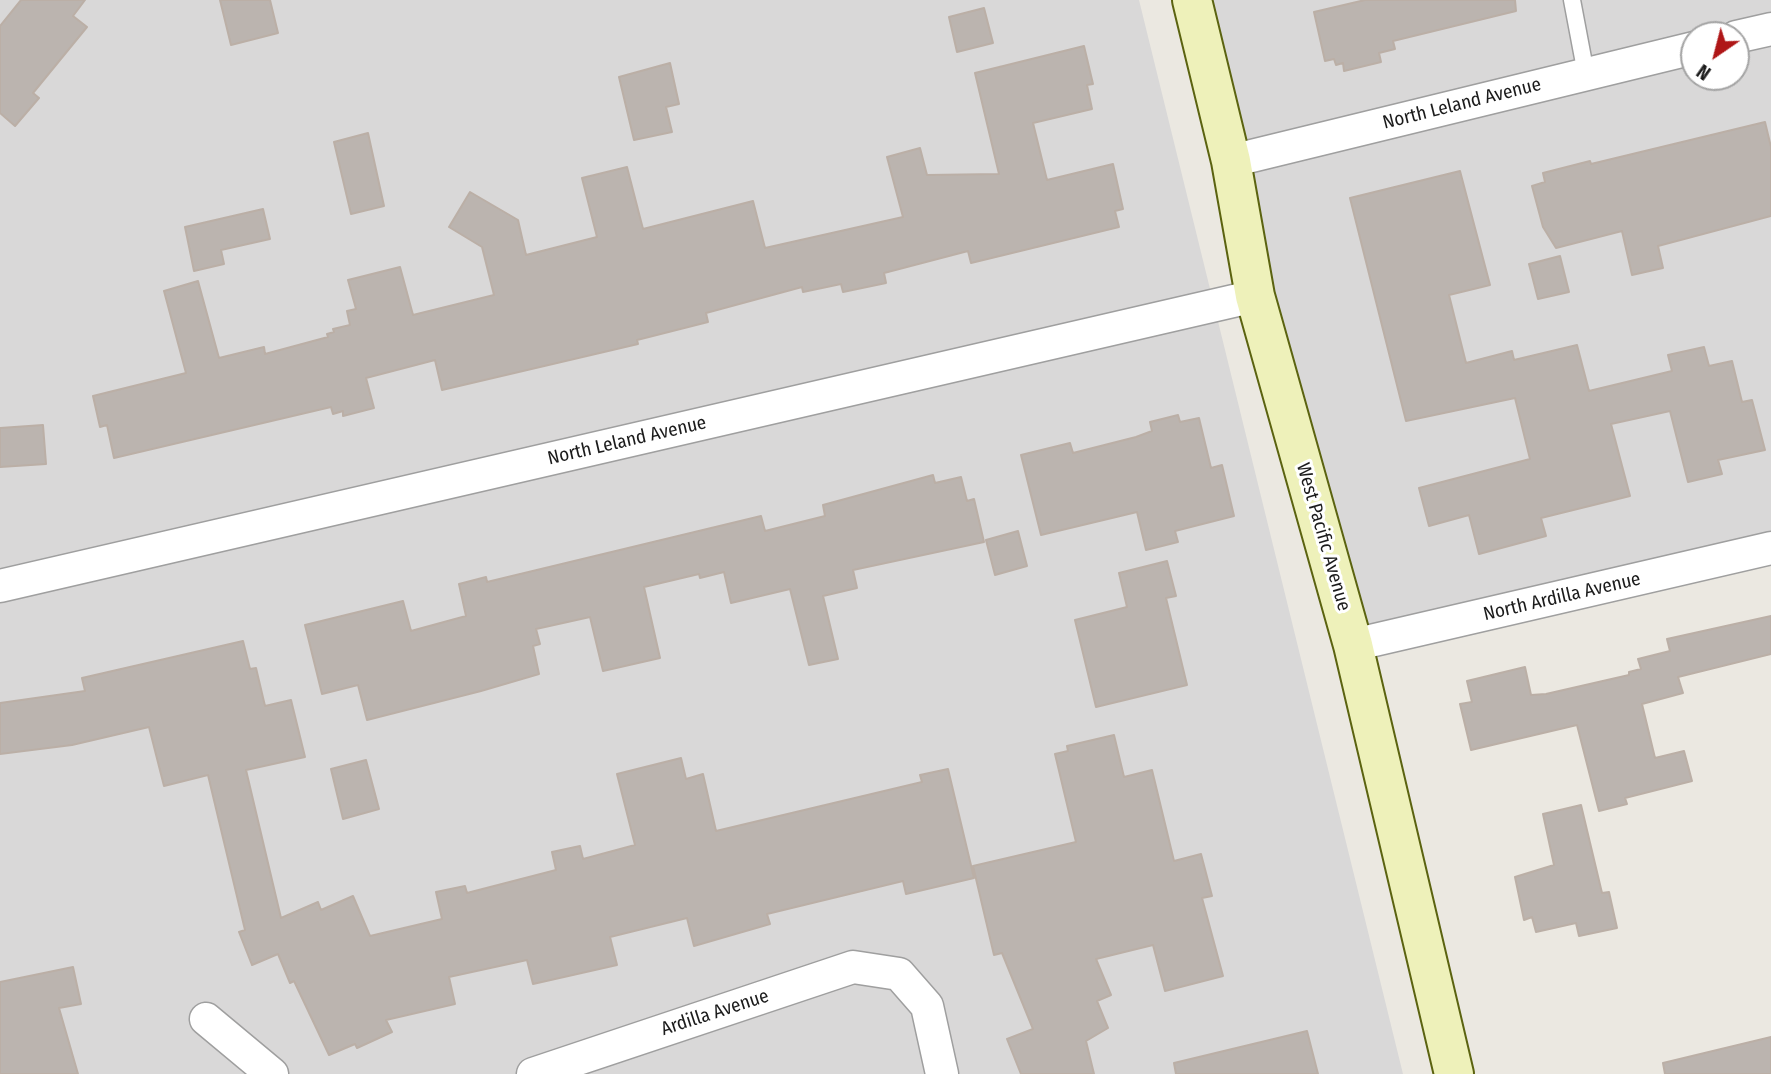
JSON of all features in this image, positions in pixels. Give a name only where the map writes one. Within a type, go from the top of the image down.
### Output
[{"type":"street","name":"West Pacific Avenue","points":[[1192,0],[1231,160],[1255,296],[1353,645],[1454,1074]]},
{"type":"street","points":[[1750,34],[1771,29]]},
{"type":"street","name":"North Leland Avenue","points":[[1231,160],[1680,51]]},
{"type":"street","name":"North Leland Avenue","points":[[0,586],[1255,296]]},
{"type":"street","name":"North Ardilla Avenue","points":[[1353,645],[1771,548]]},
{"type":"street","name":"Ardilla Avenue","points":[[533,1074],[853,967],[899,974],[927,1006],[942,1074]]},
{"type":"street","points":[[206,1019],[272,1074]]},
{"type":"lane","points":[[1572,0],[1586,74]]},
{"type":"shaded area","points":[[0,0],[1139,0],[1403,1074],[0,1074]]},
{"type":"shaded area","points":[[1192,0],[1771,0],[1771,548],[1353,645]]},
{"type":"building","points":[[21,0],[85,0],[73,16],[87,27],[33,93],[39,98],[15,126],[0,113],[0,26]]},
{"type":"building","points":[[220,0],[270,0],[278,33],[231,45]]},
{"type":"building","points":[[1365,0],[1515,0],[1516,11],[1393,41],[1395,49],[1379,53],[1381,62],[1344,71],[1343,63],[1336,65],[1334,59],[1325,61],[1314,12]]},
{"type":"building","points":[[984,8],[993,43],[957,52],[949,17]]},
{"type":"building","points":[[1084,46],[1093,84],[1087,85],[1092,109],[1033,123],[1047,180],[1113,164],[1123,209],[1115,211],[1119,227],[971,263],[968,251],[884,273],[886,283],[843,292],[841,284],[803,292],[802,287],[706,313],[708,322],[637,340],[638,344],[442,390],[435,360],[366,378],[374,408],[343,416],[343,411],[333,414],[331,407],[114,458],[107,425],[100,427],[93,396],[186,373],[164,291],[198,281],[219,358],[264,347],[265,354],[328,337],[327,334],[334,332],[333,329],[350,325],[347,311],[356,309],[348,280],[400,267],[413,315],[494,295],[482,247],[449,227],[470,192],[518,220],[526,255],[597,237],[582,178],[627,167],[643,229],[753,201],[765,248],[903,217],[887,157],[920,148],[927,175],[999,174],[975,73]]},
{"type":"building","points":[[670,63],[679,104],[666,107],[672,132],[634,140],[619,77]]},
{"type":"building","points":[[1765,122],[1771,147],[1771,216],[1658,246],[1663,268],[1632,275],[1622,231],[1556,248],[1543,227],[1532,186],[1545,182],[1543,173]]},
{"type":"building","points":[[368,133],[384,206],[351,214],[334,142]]},
{"type":"building","points":[[1460,171],[1490,285],[1449,295],[1466,363],[1512,351],[1514,360],[1577,345],[1589,391],[1672,371],[1668,355],[1704,347],[1709,366],[1732,361],[1742,402],[1752,400],[1765,450],[1718,460],[1722,474],[1688,482],[1670,411],[1611,424],[1630,496],[1541,518],[1546,536],[1479,554],[1469,515],[1429,526],[1419,488],[1530,459],[1515,398],[1406,421],[1350,198]]},
{"type":"building","points":[[263,209],[270,239],[221,250],[224,264],[194,271],[185,227]]},
{"type":"building","points":[[1560,256],[1569,292],[1538,299],[1529,264]]},
{"type":"building","points":[[1178,415],[1180,422],[1199,418],[1211,468],[1222,465],[1234,516],[1175,531],[1178,542],[1146,550],[1137,512],[1041,535],[1021,455],[1070,443],[1073,453],[1136,437],[1152,431],[1150,422]]},
{"type":"building","points":[[43,425],[46,464],[0,467],[0,428]]},
{"type":"building","points":[[933,475],[935,483],[961,477],[967,501],[974,499],[984,542],[853,570],[857,588],[823,596],[838,659],[809,665],[790,589],[731,603],[724,572],[700,578],[699,574],[644,587],[660,658],[603,671],[590,617],[536,629],[540,644],[533,646],[539,674],[481,691],[367,720],[358,685],[322,694],[305,625],[403,601],[411,631],[466,616],[459,584],[486,577],[487,582],[761,516],[765,531],[825,516],[823,505]]},
{"type":"building","points":[[1018,531],[1027,566],[995,575],[986,540]]},
{"type":"building","points":[[1167,561],[1176,596],[1166,598],[1187,685],[1096,707],[1075,620],[1127,607],[1119,573]]},
{"type":"building","points":[[1771,616],[1771,654],[1678,677],[1683,693],[1642,704],[1655,758],[1684,751],[1692,781],[1625,798],[1627,804],[1599,811],[1577,725],[1471,750],[1460,704],[1472,702],[1467,681],[1525,667],[1531,695],[1546,694],[1629,675],[1629,672],[1641,669],[1638,659],[1670,651],[1667,639]]},
{"type":"building","points":[[243,641],[250,669],[256,668],[265,706],[291,700],[305,757],[246,770],[281,918],[318,902],[321,910],[353,896],[370,936],[442,919],[436,892],[465,886],[467,893],[556,870],[552,852],[580,846],[583,859],[635,845],[617,774],[681,758],[686,779],[703,774],[716,831],[922,782],[920,775],[948,769],[974,878],[906,894],[903,881],[767,914],[770,924],[694,946],[687,918],[610,937],[617,965],[533,984],[527,960],[449,977],[455,1004],[386,1020],[392,1032],[357,1048],[355,1044],[329,1055],[294,981],[290,983],[278,954],[252,965],[239,932],[245,930],[208,775],[164,786],[149,727],[72,745],[0,754],[0,703],[85,691],[82,678]]},
{"type":"building","points":[[1114,735],[1124,777],[1152,770],[1174,861],[1201,854],[1212,896],[1202,898],[1223,976],[1165,991],[1153,945],[1096,959],[1111,995],[1097,1001],[1108,1028],[1086,1041],[1094,1074],[1021,1074],[1007,1039],[1033,1029],[1002,953],[994,955],[973,866],[1076,842],[1055,754],[1068,751],[1067,746]]},
{"type":"building","points":[[366,760],[379,809],[343,819],[331,769]]},
{"type":"building","points":[[1581,805],[1602,893],[1609,892],[1617,928],[1579,936],[1576,923],[1536,932],[1532,917],[1524,920],[1515,877],[1554,865],[1543,814]]},
{"type":"building","points":[[73,967],[81,1004],[59,1008],[78,1074],[0,1074],[0,982]]},
{"type":"building","points":[[1307,1031],[1318,1074],[1176,1074],[1174,1063]]},
{"type":"building","points":[[1771,1037],[1771,1074],[1665,1074],[1663,1063]]}]
